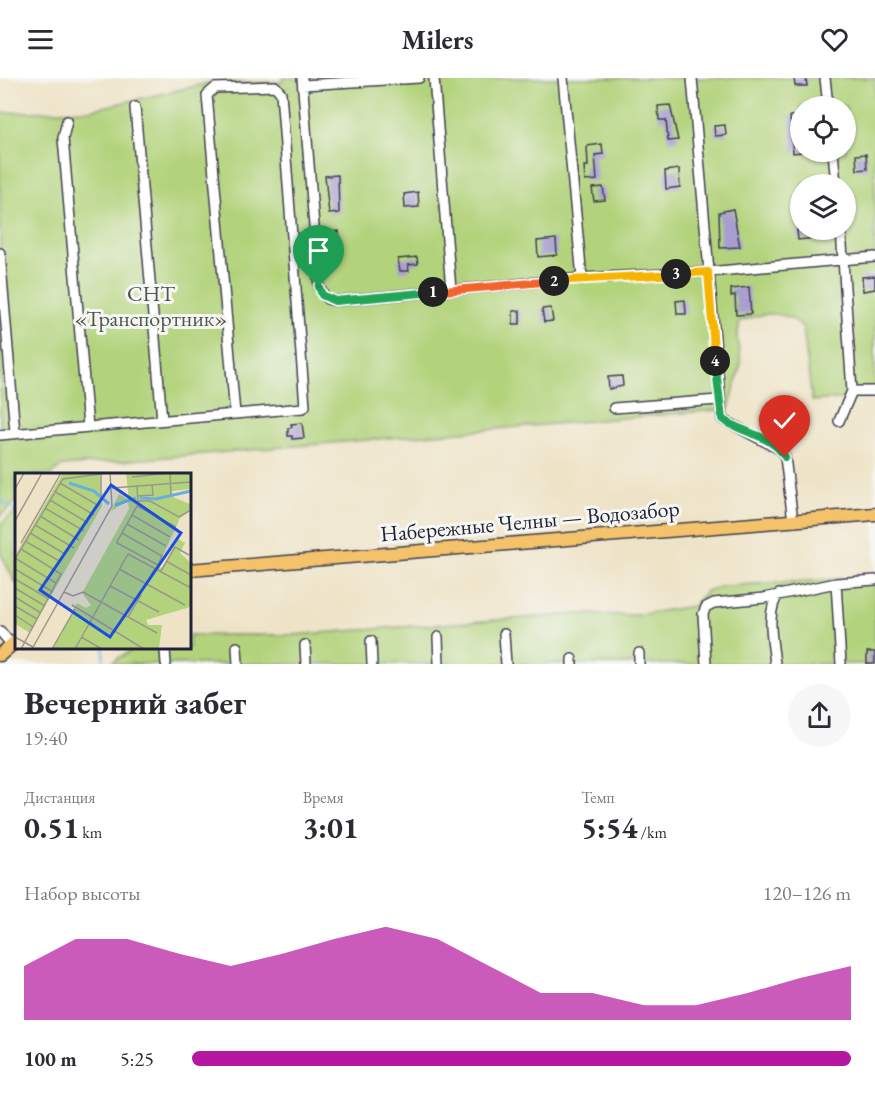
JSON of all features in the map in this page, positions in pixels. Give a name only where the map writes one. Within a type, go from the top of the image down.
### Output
[{"type":"main road","name":"Набережные Челны — Водозабор","points":[[190,570],[875,514]]},
{"type":"main road","points":[[0,655],[14,643]]},
{"type":"street","points":[[419,78],[302,81],[319,287],[322,295],[335,301],[582,278],[708,272],[875,257]]},
{"type":"street","points":[[434,78],[451,290]]},
{"type":"street","points":[[563,78],[582,278]]},
{"type":"street","points":[[692,78],[718,400],[722,419],[781,450],[785,457],[793,521]]},
{"type":"street","points":[[825,78],[827,96]]},
{"type":"street","points":[[0,435],[303,408],[307,400],[281,93],[275,86],[215,88],[207,95],[235,414]]},
{"type":"street","points":[[135,107],[162,420]]},
{"type":"street","points":[[67,121],[63,138],[88,427]]},
{"type":"street","points":[[838,421],[852,391],[841,240]]},
{"type":"street","points":[[0,253],[15,433]]},
{"type":"street","points":[[852,391],[875,391]]},
{"type":"street","points":[[614,408],[718,400]]},
{"type":"street","points":[[706,664],[703,614],[706,607],[714,603],[764,598],[836,583],[875,580]]},
{"type":"street","points":[[836,583],[841,664]]},
{"type":"street","points":[[775,664],[772,611],[774,601],[779,594]]},
{"type":"street","points":[[0,631],[14,643]]},
{"type":"street","points":[[504,634],[506,664]]},
{"type":"street","points":[[438,637],[439,664]]},
{"type":"street","points":[[370,641],[372,664]]},
{"type":"street","points":[[305,645],[306,664]]},
{"type":"street","points":[[237,647],[238,664]]},
{"type":"street","points":[[165,650],[166,664]]},
{"type":"street","points":[[639,653],[639,664]]},
{"type":"green space","name":"СНТ «Транспортник»","points":[[283,78],[875,78],[875,396],[812,401],[803,327],[788,317],[765,314],[740,321],[737,337],[741,363],[729,409],[62,466],[53,473],[15,473],[15,503],[0,516],[0,113],[90,110],[205,84],[282,82]]},
{"type":"green space","points":[[15,512],[15,582],[0,552],[1,524]]},
{"type":"green space","points":[[875,577],[875,664],[109,664],[133,649],[190,649],[190,635],[292,635],[580,614],[637,615],[693,606],[706,591],[724,586]]},
{"type":"building","points":[[794,78],[806,78],[807,86],[795,86]]},
{"type":"building","points":[[670,105],[678,140],[668,141],[666,120],[659,120],[658,106]]},
{"type":"building","points":[[725,125],[726,135],[715,136],[714,126]]},
{"type":"building","points":[[602,144],[603,154],[595,155],[597,180],[585,181],[584,166],[588,166],[587,146]]},
{"type":"building","points":[[866,154],[867,169],[857,170],[856,155]]},
{"type":"building","points":[[679,169],[680,187],[666,189],[665,171]]},
{"type":"building","points":[[338,175],[339,213],[329,214],[325,176]]},
{"type":"building","points":[[603,187],[605,200],[594,201],[592,188]]},
{"type":"building","points":[[418,192],[419,207],[405,208],[404,194]]},
{"type":"building","points":[[733,209],[740,247],[720,248],[719,212]]},
{"type":"building","points":[[339,231],[340,245],[328,246],[327,232]]},
{"type":"building","points":[[556,239],[557,255],[538,257],[537,241]]},
{"type":"building","points":[[417,257],[418,264],[408,265],[409,271],[400,271],[398,259]]},
{"type":"building","points":[[875,276],[875,289],[863,291],[862,277]]},
{"type":"building","points":[[749,287],[751,314],[736,315],[735,295],[731,296],[731,289]]},
{"type":"building","points":[[685,300],[686,314],[677,314],[676,301]]},
{"type":"building","points":[[551,308],[553,321],[544,322],[542,309]]},
{"type":"building","points":[[513,311],[520,311],[520,324],[513,324]]},
{"type":"building","points":[[622,376],[623,386],[609,389],[608,377]]},
{"type":"building","points":[[809,414],[810,426],[763,430],[762,418]]},
{"type":"building","points":[[302,423],[304,438],[292,439],[292,436],[288,436],[288,428],[292,427],[291,424]]},
{"type":"building","points":[[867,652],[875,652],[875,664],[867,664]]},
{"type":"waterway","points":[[0,500],[15,510]]},
{"type":"waterway","points":[[103,664],[104,649]]},
{"type":"route","points":[[319,287],[322,295],[335,301],[582,278],[708,272],[718,400],[722,419],[731,426],[768,441],[781,450],[785,457]]}]
